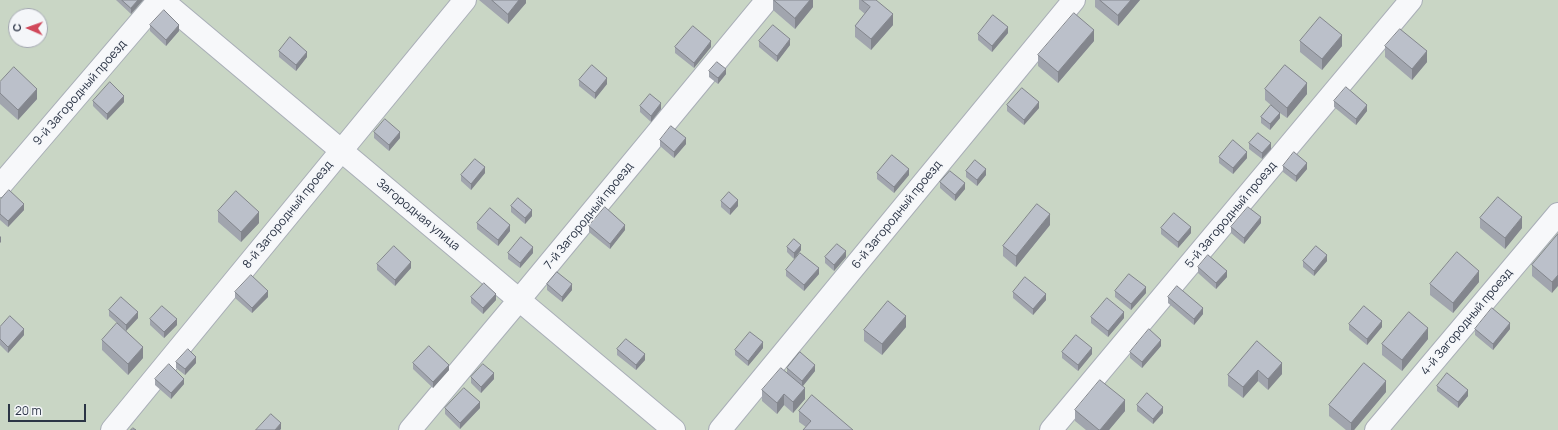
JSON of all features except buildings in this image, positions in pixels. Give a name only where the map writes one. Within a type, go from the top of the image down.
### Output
[{"type":"street","name":"Загородная улица","points":[[160,0],[674,430]]},
{"type":"street","name":"9-й Загородный проезд","points":[[0,186],[160,0]]},
{"type":"street","name":"8-й Загородный проезд","points":[[112,430],[465,0]]},
{"type":"street","name":"7-й Загородный проезд","points":[[410,430],[767,0]]},
{"type":"street","name":"6-й Загородный проезд","points":[[720,430],[1074,0]]},
{"type":"street","name":"5-й Загородный проезд","points":[[1051,430],[1411,0]]},
{"type":"street","name":"4-й Загородный проезд","points":[[1376,430],[1558,214]]},
{"type":"green space","points":[[0,0],[1558,0],[1558,430],[0,430]]}]
